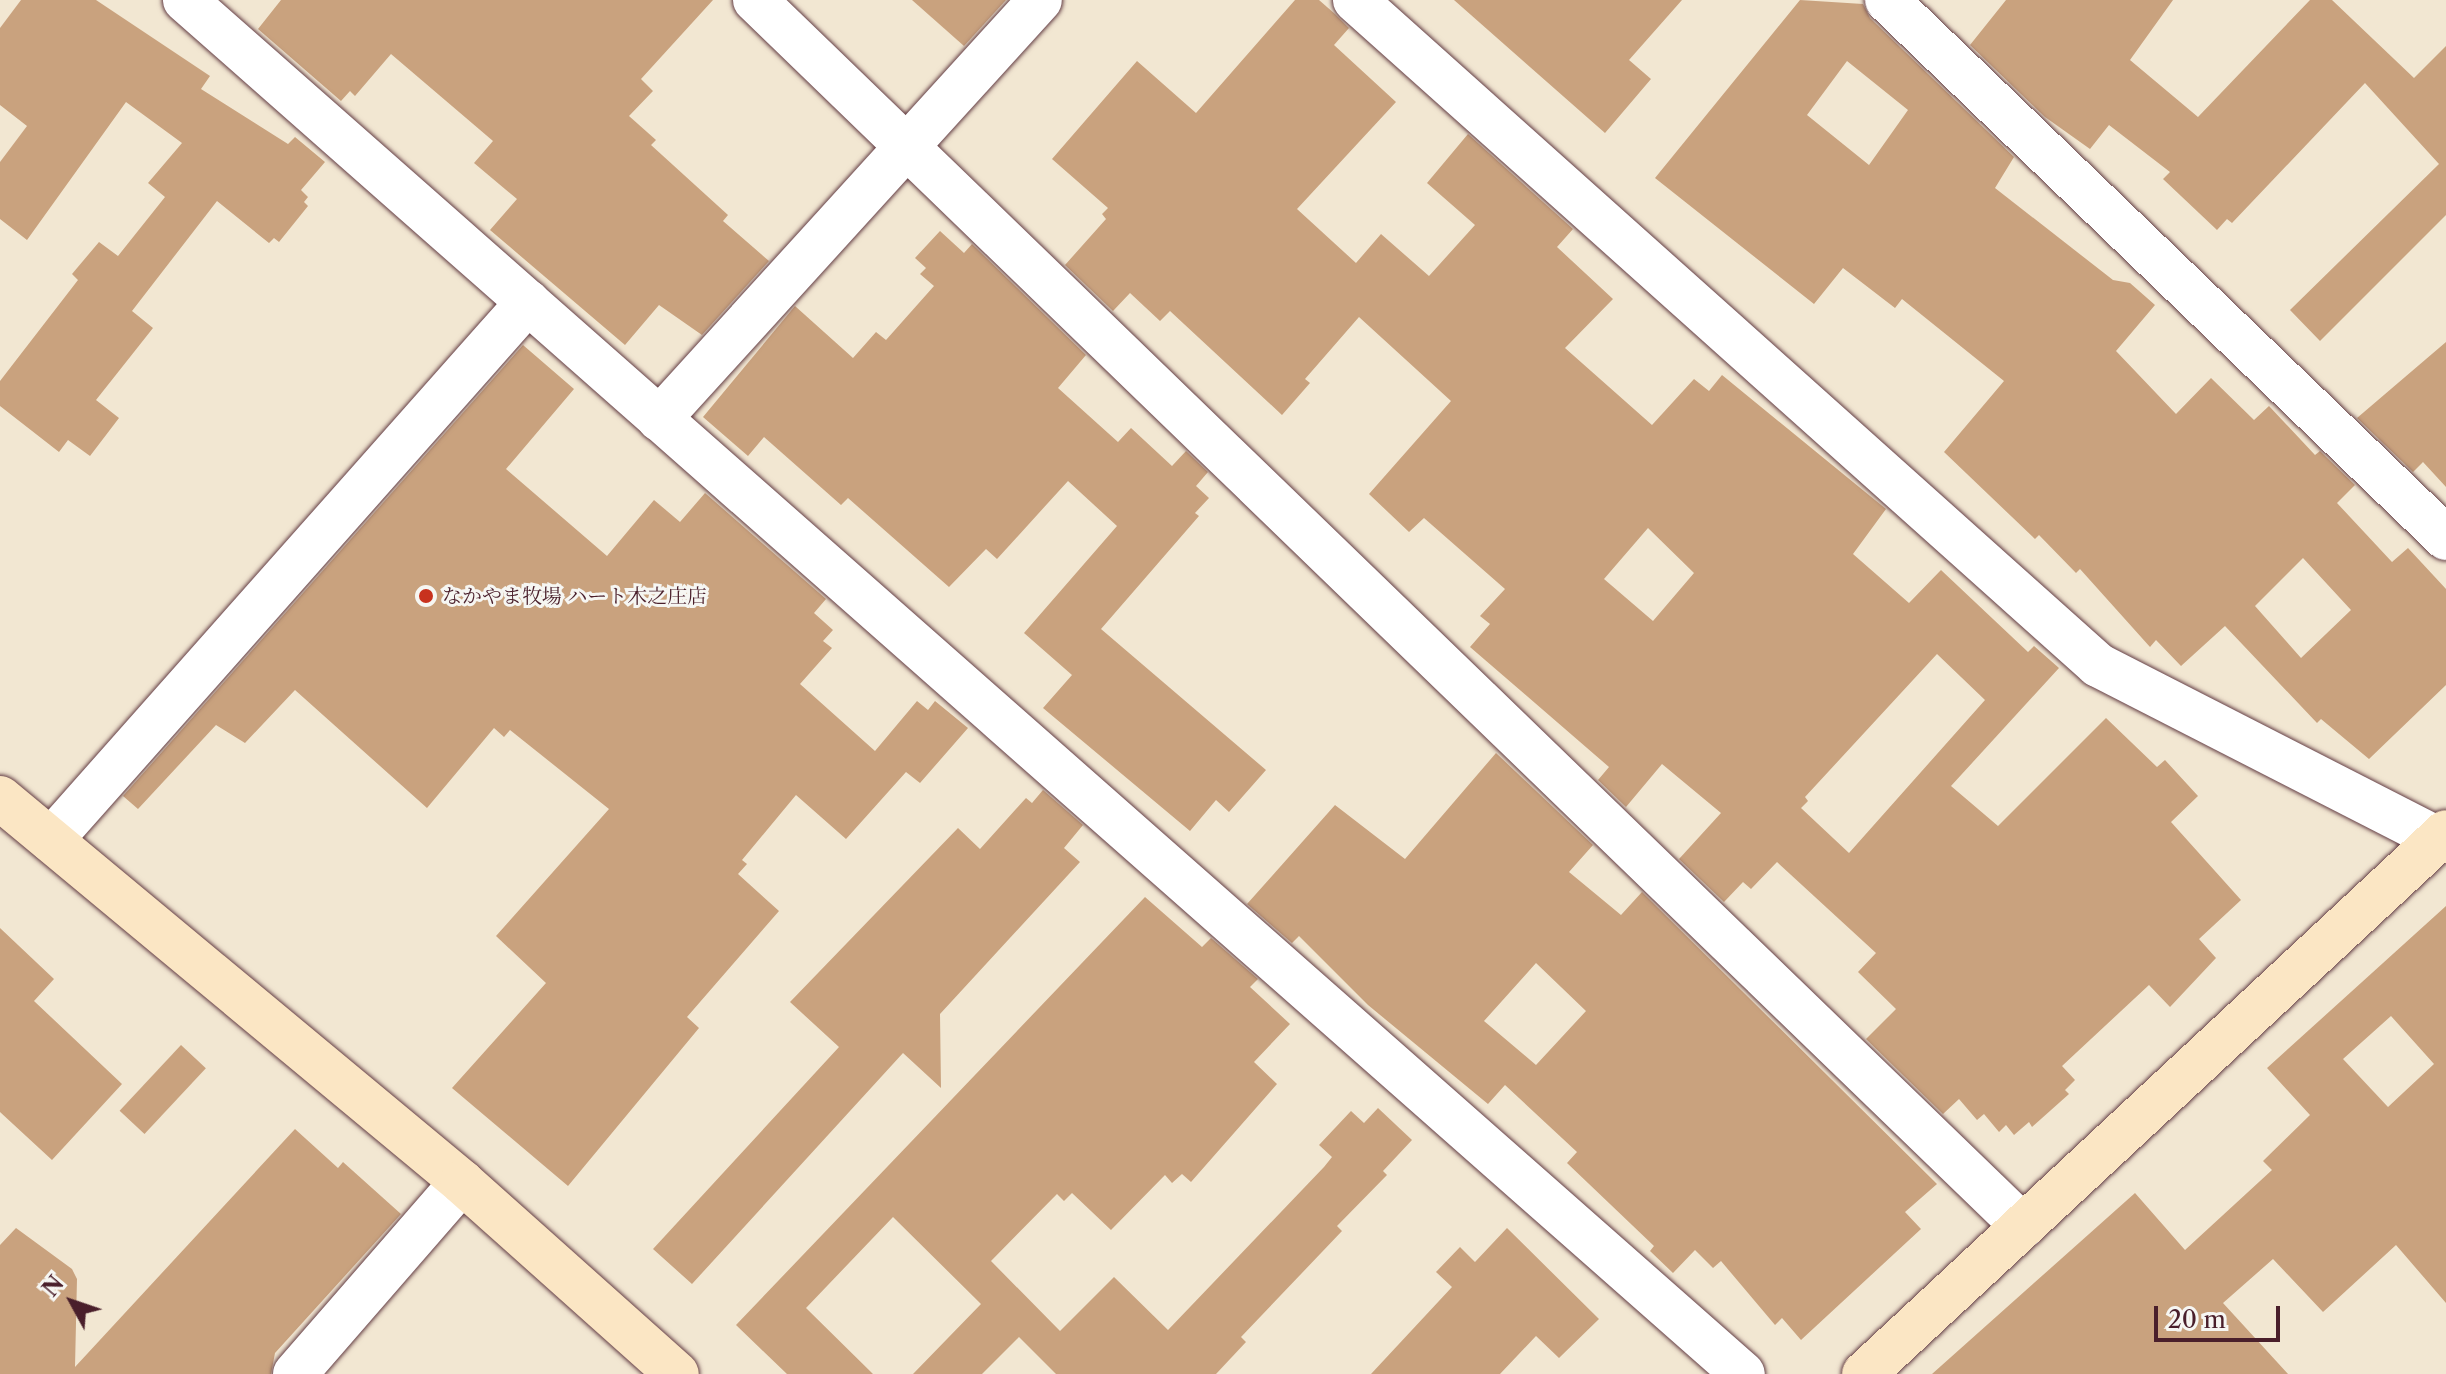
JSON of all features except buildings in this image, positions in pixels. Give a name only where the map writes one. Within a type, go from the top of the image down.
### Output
[{"type":"street","points":[[185,0],[1743,1374]]},
{"type":"street","points":[[755,0],[2023,1226]]},
{"type":"street","points":[[659,419],[1040,0]]},
{"type":"street","points":[[1355,0],[2098,665],[2442,835],[1864,1374]]},
{"type":"street","points":[[1887,0],[2446,538]]},
{"type":"street","points":[[51,840],[528,302]]},
{"type":"street","points":[[0,798],[462,1182],[677,1374]]},
{"type":"street","points":[[295,1374],[462,1182]]},
{"type":"place","name":"なかやま牧場 ハート木之庄店","points":[[426,596]]}]
